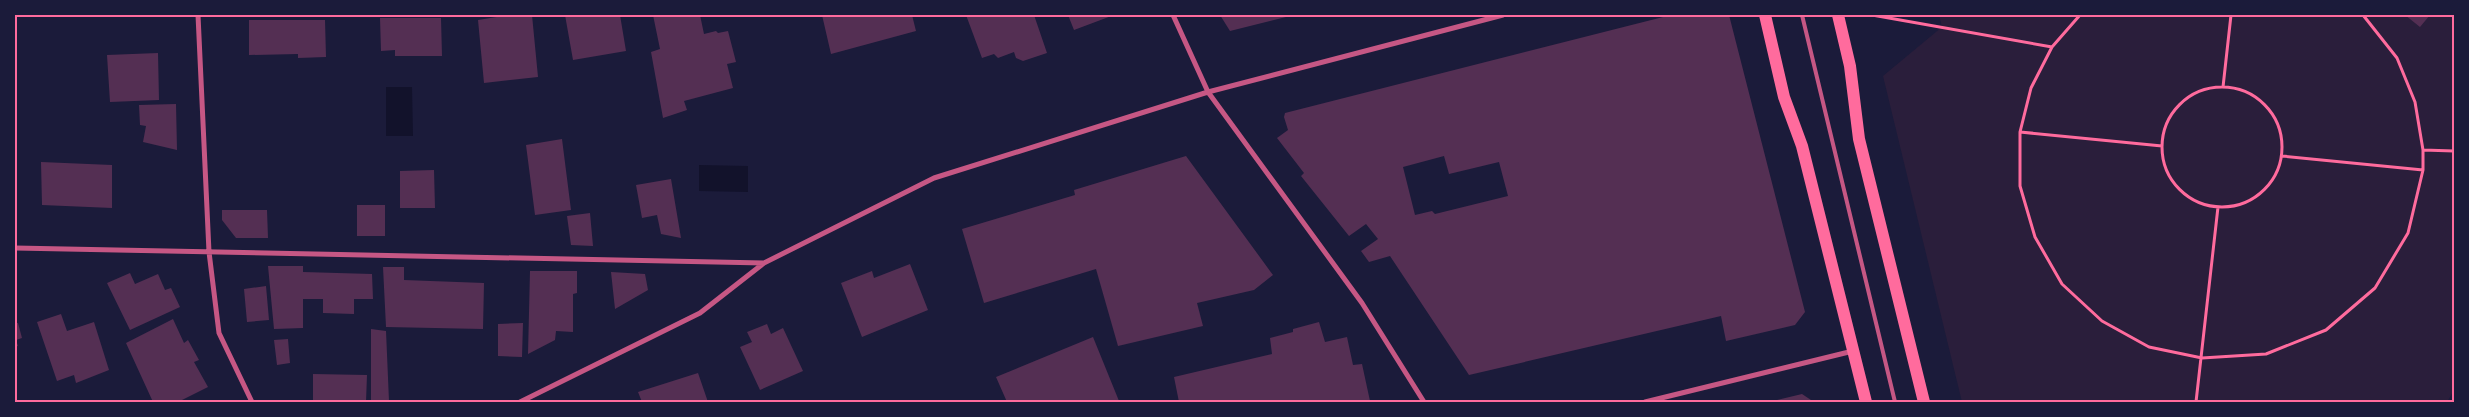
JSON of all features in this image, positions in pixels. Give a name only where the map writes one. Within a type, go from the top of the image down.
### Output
[{"type":"main road","points":[[1765,15],[1784,97],[1802,146],[1866,402]]},
{"type":"main road","points":[[1838,15],[1850,66],[1859,138],[1924,402]]},
{"type":"street","points":[[198,15],[209,252],[219,333],[252,402]]},
{"type":"street","points":[[1173,15],[1208,92],[1362,303],[1424,402]]},
{"type":"street","points":[[520,402],[700,313],[764,263],[934,178],[1208,92],[1503,15]]},
{"type":"street","points":[[15,248],[764,263]]},
{"type":"street","points":[[1646,402],[1853,351]]},
{"type":"lane","points":[[1802,15],[1895,402]]},
{"type":"path","points":[[1872,15],[2052,47]]},
{"type":"path","points":[[2080,15],[2052,47],[2031,88],[2020,132],[2020,186],[2035,237],[2062,284],[2102,321],[2149,347],[2202,358],[2266,354],[2326,330],[2375,288],[2408,233],[2422,170],[2423,150],[2416,102],[2397,58],[2363,15]]},
{"type":"path","points":[[2223,87],[2231,15]]},
{"type":"path","points":[[2223,87],[2243,91],[2261,101],[2274,116],[2282,135],[2282,156],[2277,173],[2267,188],[2253,199],[2236,206],[2218,207],[2200,204],[2184,194],[2172,180],[2164,165],[2162,146],[2165,128],[2174,112],[2187,98],[2204,90],[2223,87]]},
{"type":"path","points":[[2020,132],[2162,146]]},
{"type":"path","points":[[2423,150],[2454,151]]},
{"type":"path","points":[[2282,156],[2422,170]]},
{"type":"path","points":[[2196,402],[2218,207]]},
{"type":"shaded area","points":[[1939,15],[2454,15],[2454,390],[2447,402],[1962,402],[1883,76],[1942,27]]},
{"type":"shaded area","points":[[386,87],[412,87],[413,136],[386,136]]},
{"type":"shaded area","points":[[699,165],[748,166],[748,192],[699,191]]},
{"type":"building","points":[[509,15],[532,15],[538,77],[484,83],[478,20]]},
{"type":"building","points":[[565,15],[620,15],[626,51],[573,60]]},
{"type":"building","points":[[653,15],[700,15],[704,34],[728,31],[736,62],[727,64],[733,88],[684,101],[687,110],[663,118],[651,52],[660,49]]},
{"type":"building","points":[[822,15],[912,15],[916,31],[831,54]]},
{"type":"building","points":[[966,15],[1034,15],[1047,53],[1023,61],[1016,58],[1014,52],[998,58],[994,54],[982,58]]},
{"type":"building","points":[[1068,15],[1114,15],[1074,30]]},
{"type":"building","points":[[1220,15],[1290,15],[1290,16],[1230,31]]},
{"type":"building","points":[[1671,15],[1729,15],[1805,312],[1795,325],[1726,341],[1721,316],[1469,375],[1390,256],[1369,262],[1361,251],[1378,239],[1366,224],[1349,236],[1301,176],[1304,173],[1277,138],[1288,130],[1284,117],[1285,113]],"holes":[[[1444,156],[1449,174],[1499,162],[1508,196],[1435,214],[1432,211],[1415,215],[1403,167]]]},
{"type":"building","points":[[2405,15],[2430,15],[2420,27]]},
{"type":"building","points":[[380,18],[441,18],[442,56],[395,56],[395,50],[381,51]]},
{"type":"building","points":[[249,20],[325,20],[326,57],[298,58],[298,54],[249,55]]},
{"type":"building","points":[[158,53],[159,100],[110,102],[107,55]]},
{"type":"building","points":[[176,104],[177,150],[143,142],[146,126],[140,125],[139,105]]},
{"type":"building","points":[[562,139],[571,210],[535,215],[526,145]]},
{"type":"building","points":[[1186,156],[1273,275],[1254,290],[1197,303],[1203,326],[1118,346],[1096,269],[984,303],[962,229],[1075,195],[1074,190]]},
{"type":"building","points":[[41,162],[112,165],[112,208],[42,205]]},
{"type":"building","points":[[434,170],[435,208],[400,208],[400,171]]},
{"type":"building","points":[[671,179],[681,238],[661,234],[657,215],[642,218],[636,185]]},
{"type":"building","points":[[357,205],[385,205],[385,236],[357,236]]},
{"type":"building","points":[[222,210],[267,210],[268,238],[236,238],[222,220]]},
{"type":"building","points":[[590,213],[593,246],[571,245],[567,216]]},
{"type":"building","points":[[910,264],[928,310],[862,337],[841,283],[872,271],[874,278]]},
{"type":"building","points":[[268,266],[303,266],[303,272],[372,274],[373,299],[354,299],[354,314],[323,313],[323,299],[303,299],[303,328],[274,329]]},
{"type":"building","points":[[383,267],[404,267],[404,280],[484,283],[483,329],[386,327]]},
{"type":"building","points":[[530,271],[577,271],[577,293],[573,294],[573,332],[556,331],[555,340],[528,354]]},
{"type":"building","points":[[611,272],[645,274],[648,290],[615,309]]},
{"type":"building","points":[[130,273],[135,284],[158,274],[165,290],[171,288],[180,307],[130,330],[107,283]]},
{"type":"building","points":[[266,286],[269,320],[247,322],[244,289]]},
{"type":"building","points":[[61,314],[67,331],[94,322],[109,370],[76,383],[74,375],[57,381],[37,322]]},
{"type":"building","points":[[173,319],[184,343],[188,340],[199,360],[194,362],[208,387],[178,402],[153,402],[126,343]]},
{"type":"building","points":[[1319,322],[1325,342],[1347,337],[1353,365],[1362,364],[1370,401],[1179,402],[1174,377],[1272,354],[1270,338]]},
{"type":"building","points":[[15,323],[18,323],[22,338],[16,340],[18,346],[15,347]]},
{"type":"building","points":[[523,323],[522,357],[498,356],[498,324]]},
{"type":"building","points":[[767,324],[771,334],[783,328],[803,371],[760,390],[740,347],[752,342],[747,332]]},
{"type":"building","points":[[371,329],[386,331],[389,401],[371,401]]},
{"type":"building","points":[[1093,337],[1119,401],[1007,402],[996,377]]},
{"type":"building","points":[[288,339],[290,363],[277,365],[274,340]]},
{"type":"building","points":[[698,373],[708,402],[642,402],[638,392]]},
{"type":"building","points":[[313,374],[367,375],[366,402],[313,401]]},
{"type":"building","points":[[1802,394],[1814,402],[1773,402],[1773,401]]}]
